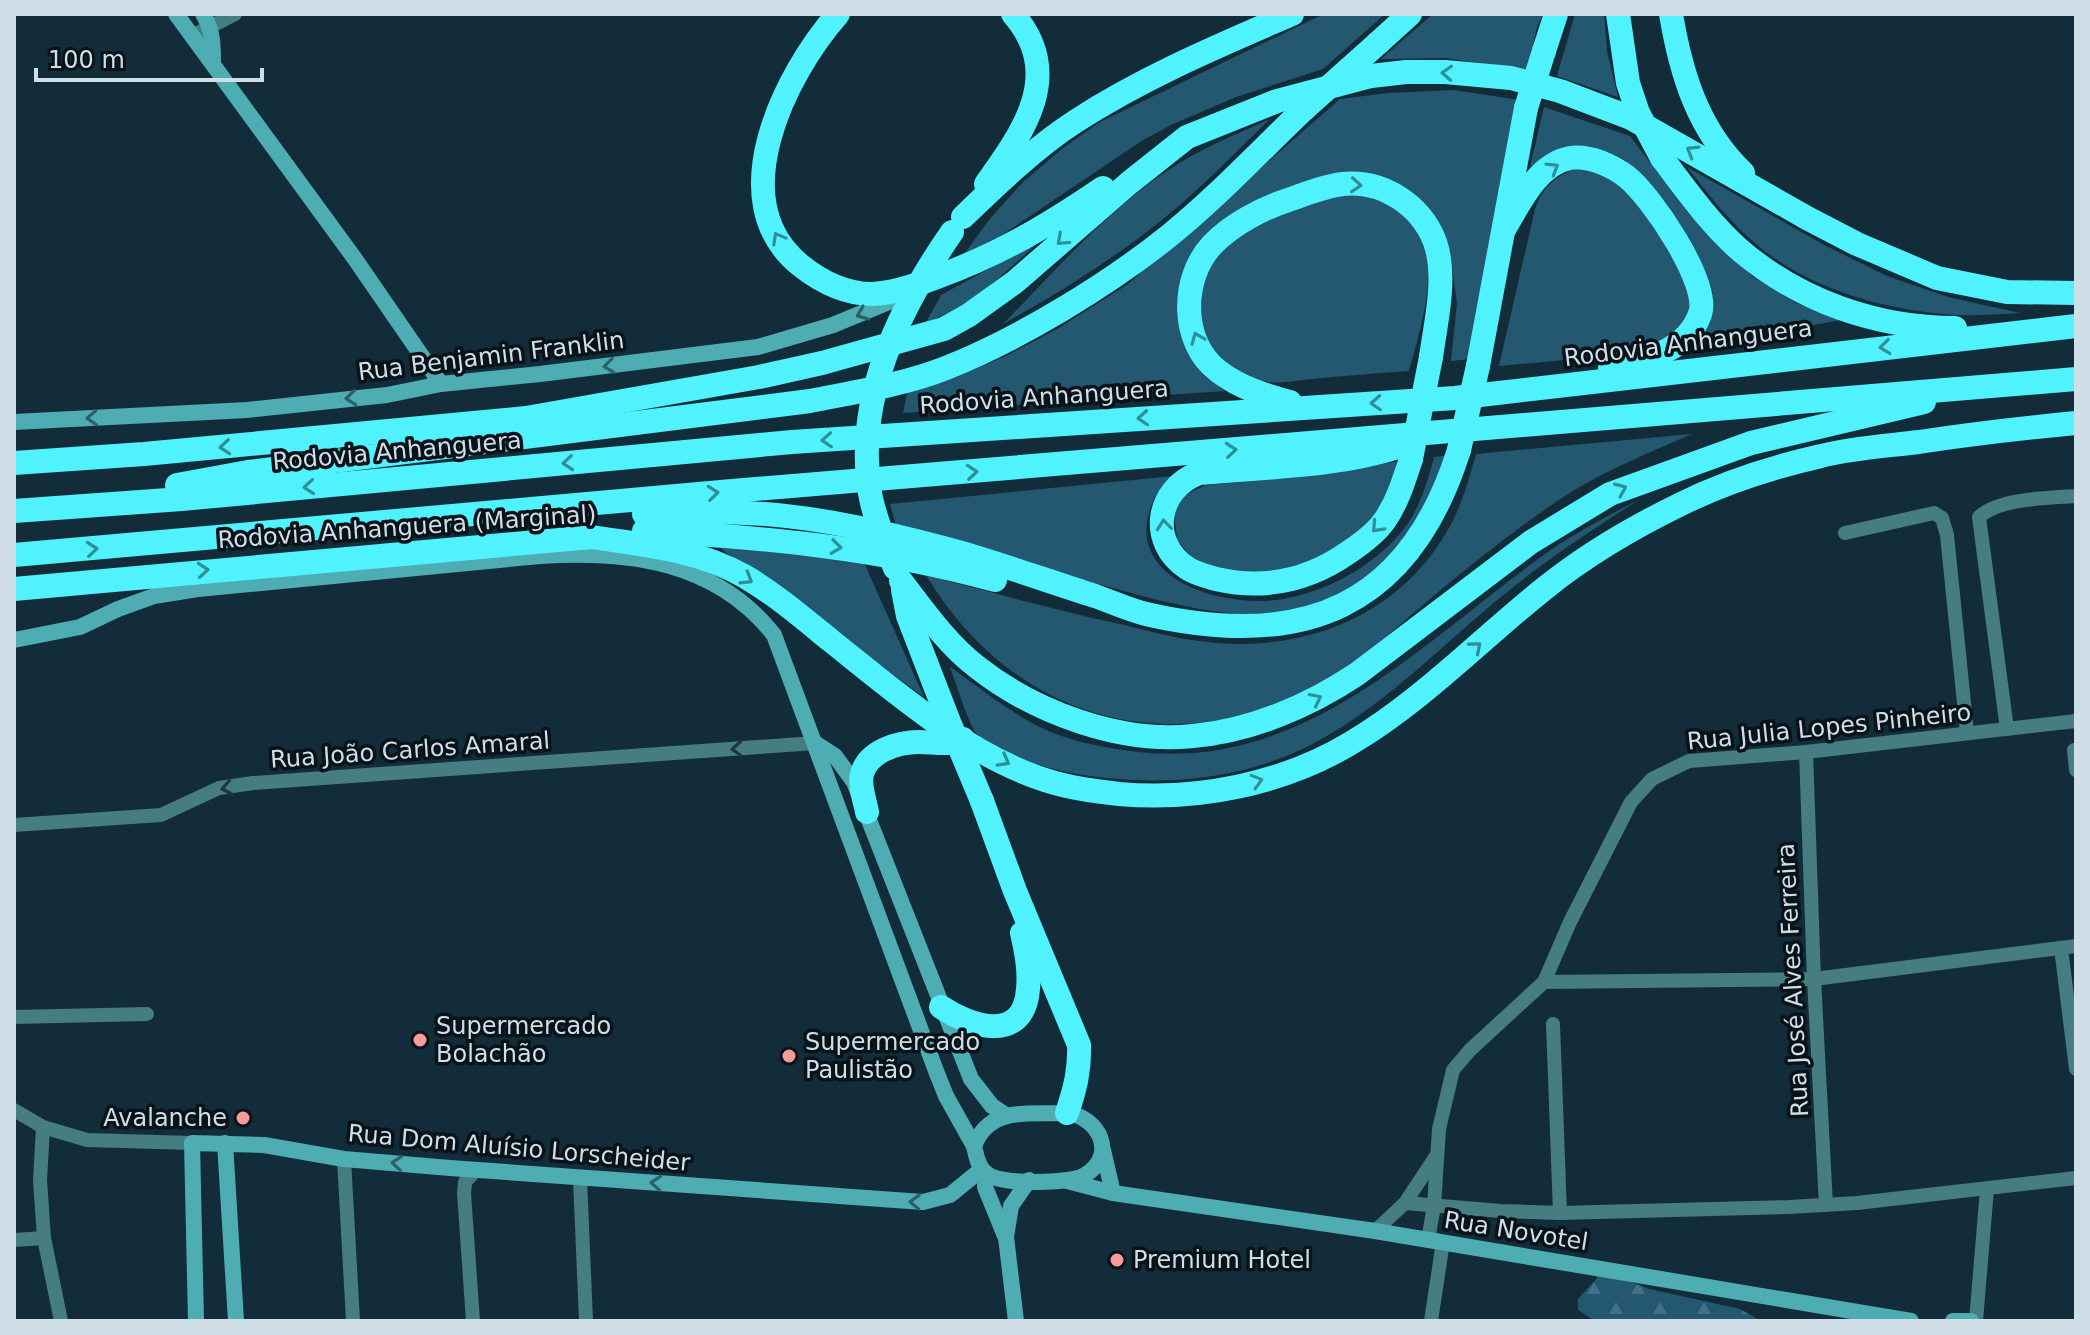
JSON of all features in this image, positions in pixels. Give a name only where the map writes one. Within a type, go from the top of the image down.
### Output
[{"type":"highway","points":[[838,14],[813,44],[790,87],[770,135],[763,165],[763,189],[773,231],[793,259],[825,282],[854,293],[892,292],[958,269],[1017,243],[1136,165],[1187,137],[1277,101],[1371,76],[1406,72],[1511,78],[1560,91],[1631,118],[1857,244],[1937,278],[2007,292],[2076,293]]},
{"type":"highway","points":[[1013,14],[1026,30],[1035,56],[1035,104],[1010,150],[928,266],[903,312],[884,357],[871,406],[868,444],[870,492],[901,581],[908,616],[1015,891],[1079,1045],[1080,1067],[1067,1113]]},
{"type":"highway","points":[[957,224],[1053,139],[1091,111],[1142,81],[1292,14]]},
{"type":"highway","points":[[14,509],[157,489],[248,472],[810,401],[894,384],[945,369],[1043,320],[1170,234],[1410,14]]},
{"type":"highway","points":[[496,514],[747,513],[798,518],[858,528],[962,553],[1144,613],[1220,627],[1295,621],[1334,608],[1375,586],[1411,551],[1435,513],[1452,441],[1478,366],[1526,108],[1556,14]]},
{"type":"highway","points":[[1618,14],[1628,83],[1638,113],[1662,158],[1739,249],[1771,275],[1831,305],[1908,324],[1944,328],[2045,328]]},
{"type":"highway","points":[[1671,14],[1678,57],[1692,100],[1713,138],[1736,167],[1765,194]]},
{"type":"highway","points":[[14,463],[144,454],[526,418],[822,363],[944,329],[969,315],[1015,282],[1187,137]]},
{"type":"highway","points":[[1505,228],[1539,176],[1554,165],[1571,158],[1611,166],[1630,179],[1677,240],[1692,268],[1702,303],[1700,314],[1689,333],[1673,349],[1525,391]]},
{"type":"highway","points":[[1304,407],[1248,389],[1215,369],[1197,341],[1189,312],[1192,281],[1210,247],[1233,228],[1275,204],[1315,191],[1353,184],[1388,191],[1407,204],[1428,228],[1435,243],[1440,282],[1431,357],[1411,459],[1399,495],[1384,522],[1342,557],[1305,577],[1271,584],[1229,582],[1188,569],[1176,558],[1162,530],[1161,517],[1175,485],[1199,473],[1356,458],[1452,441]]},
{"type":"highway","name":"Rodovia Anhanguera","points":[[14,509],[182,499],[792,442],[1455,398],[2076,326]]},
{"type":"highway","points":[[526,418],[577,418],[789,387],[886,371],[990,347]]},
{"type":"highway","points":[[14,555],[732,491],[1452,441],[2004,383],[2076,379]]},
{"type":"highway","points":[[901,581],[929,618],[962,653],[978,668],[1024,698],[1071,719],[1099,727],[1160,736],[1191,737],[1216,733],[1277,715],[1328,693],[1531,542],[1632,484],[1751,443],[2004,383]]},
{"type":"highway","name":"Rodovia Anhanguera (Marginal)","points":[[14,589],[592,537],[673,549],[744,576],[947,731],[1020,770],[1047,781],[1081,789],[1124,794],[1209,792],[1254,783],[1310,764],[1349,745],[1410,701],[1549,585],[1626,532],[1716,488],[1822,455],[2009,429],[2076,423]]},
{"type":"highway","points":[[592,537],[618,531],[763,538],[853,549],[937,564],[1048,594],[1095,597]]},
{"type":"highway","points":[[867,812],[862,775],[872,758],[900,744],[950,744],[963,739]]},
{"type":"highway","points":[[941,1007],[970,1023],[985,1027],[1006,1025],[1016,1018],[1028,992],[1028,963],[1015,891]]},
{"type":"street","points":[[176,14],[346,247],[441,384]]},
{"type":"street","points":[[192,36],[206,20],[235,14]]},
{"type":"street","points":[[206,20],[213,39],[213,64]]},
{"type":"street","name":"Rua Benjamin Franklin","points":[[14,422],[247,410],[758,347],[870,312],[958,269]]},
{"type":"street","points":[[2007,729],[1979,517],[1985,511],[2026,500],[2076,496]]},
{"type":"street","points":[[1845,533],[1934,513],[1942,518],[1947,535],[1967,733]]},
{"type":"street","points":[[14,640],[80,627],[154,596],[198,589],[540,556],[595,554],[640,557],[730,592],[750,607],[774,635],[936,1071],[974,1146],[984,1171],[985,1187],[1006,1237]]},
{"type":"street","name":"Rua Julia Lopes Pinheiro","points":[[1431,1321],[1436,1156],[1453,1070],[1470,1050],[1544,982],[1570,922],[1631,802],[1652,779],[1689,761],[1806,752],[2076,721]]},
{"type":"street","points":[[815,743],[844,765],[867,812],[971,1079],[992,1106],[1007,1116]]},
{"type":"street","name":"Rua João Carlos Amaral","points":[[14,825],[161,815],[219,788],[253,783],[815,743]]},
{"type":"street","points":[[2074,750],[2076,770]]},
{"type":"street","name":"Rua José Alves Ferreira","points":[[1806,752],[1826,1205]]},
{"type":"street","points":[[1544,982],[1814,979],[2068,947],[2076,1069]]},
{"type":"street","points":[[14,1017],[147,1014]]},
{"type":"street","points":[[1553,1024],[1560,1213]]},
{"type":"street","name":"Rua Dom Aluísio Lorscheider","points":[[14,1110],[43,1127],[87,1140],[264,1145],[344,1159],[923,1202],[950,1195],[984,1171]]},
{"type":"street","points":[[974,1146],[980,1132],[999,1117],[1079,1114],[1099,1133],[1113,1193]]},
{"type":"street","points":[[43,1127],[40,1180],[44,1238],[61,1321]]},
{"type":"street","points":[[192,1143],[196,1321]]},
{"type":"street","points":[[225,1143],[236,1321]]},
{"type":"street","points":[[1067,1181],[1084,1176],[1093,1168],[1103,1150]]},
{"type":"street","name":"Rua Julia Lopes Pinheiro","points":[[1375,1231],[1405,1203],[1436,1156]]},
{"type":"street","points":[[344,1159],[353,1321]]},
{"type":"street","points":[[450,1168],[459,1179],[464,1193]]},
{"type":"street","points":[[473,1321],[464,1193],[465,1182],[476,1170]]},
{"type":"street","name":"Rua Novotel","points":[[984,1171],[1009,1182],[1067,1181],[1113,1193],[1375,1231],[1911,1321]]},
{"type":"street","points":[[580,1178],[586,1321]]},
{"type":"street","points":[[1405,1203],[1560,1213],[1826,1205],[2076,1178]]},
{"type":"street","points":[[1016,1321],[1006,1237],[1011,1206],[1029,1180]]},
{"type":"street","points":[[1953,1321],[1973,1321],[1987,1189]]},
{"type":"street","points":[[14,1240],[44,1238]]},
{"type":"green space","points":[[1324,14],[1385,14],[1323,69],[1236,97],[1173,124],[1143,140],[999,237],[965,253],[1023,182],[1100,122]]},
{"type":"green space","points":[[1433,14],[1543,14],[1527,71],[1446,58],[1381,59]]},
{"type":"green space","points":[[1575,14],[1604,14],[1607,51],[1618,97],[1557,76]]},
{"type":"green space","points":[[1454,90],[1519,100],[1470,359],[1451,361],[1457,303],[1452,267],[1443,236],[1376,178],[1203,240],[1189,353],[1203,375],[1225,391],[903,413],[907,393],[957,377],[1008,355],[1059,328],[1128,284],[1340,99]]},
{"type":"green space","points":[[1544,107],[1630,136],[1689,214],[1752,276],[1794,302],[1841,320],[1693,347],[1708,324],[1713,297],[1710,282],[1691,244],[1663,202],[1635,169],[1618,156],[1591,149],[1573,150],[1530,167]]},
{"type":"green space","points":[[1270,119],[1190,196],[1143,235],[1085,275],[1003,324],[1070,254],[1144,188],[1197,153]]},
{"type":"green space","points":[[1687,167],[1826,246],[1887,276],[1948,297],[2020,313],[1930,313],[1874,302],[1819,283],[1770,255],[1748,237]]},
{"type":"green space","points":[[1572,170],[1589,170],[1623,184],[1684,270],[1692,312],[1667,343],[1619,355],[1499,366],[1535,209],[1549,185]]},
{"type":"green space","points":[[1365,195],[1380,200],[1413,225],[1423,243],[1428,263],[1428,285],[1409,371],[1279,383],[1246,376],[1228,365],[1214,350],[1204,332],[1199,313],[1200,292],[1206,272],[1219,252],[1242,232],[1326,196]]},
{"type":"green space","points":[[1040,241],[975,299],[925,324],[941,295]]},
{"type":"green space","points":[[1692,434],[1599,476],[1547,508],[1468,567],[1337,675],[1266,708],[1210,721],[1154,723],[1101,714],[1050,695],[1004,665],[962,625],[926,575],[1178,638],[1236,644],[1273,642],[1342,624],[1374,607],[1402,586],[1428,560],[1449,528],[1476,454]]},
{"type":"green space","points":[[1452,455],[1426,520],[1358,587],[1295,611],[1243,615],[1157,600],[897,529],[890,504],[1174,476],[1154,499],[1147,527],[1150,550],[1163,569],[1183,583],[1207,593],[1233,599],[1283,599],[1333,583],[1378,555],[1403,530],[1414,513],[1434,457]]},
{"type":"green space","points":[[1400,461],[1391,491],[1374,516],[1353,537],[1329,554],[1272,575],[1223,573],[1192,558],[1177,539],[1174,513],[1185,495],[1206,485],[1300,477]]},
{"type":"green space","points":[[1640,499],[1522,580],[1350,722],[1298,751],[1240,771],[1181,780],[1120,779],[1062,771],[1030,762],[1000,750],[977,734],[950,667],[1030,722],[1072,739],[1116,749],[1180,754],[1239,746],[1294,727],[1346,701],[1396,668],[1553,549]]},
{"type":"green space","points":[[720,548],[862,558],[924,697]]},
{"type":"green space","points":[[1599,1269],[1649,1289],[1740,1309],[1761,1321],[1595,1321],[1578,1310],[1578,1299],[1597,1278]]},
{"type":"place","name":"Supermercado Bolachão","points":[[420,1040]]},
{"type":"place","name":"Supermercado Paulistão","points":[[789,1056]]},
{"type":"place","name":"Avalanche","points":[[243,1118]]},
{"type":"place","name":"Premium Hotel","points":[[1117,1260]]}]
